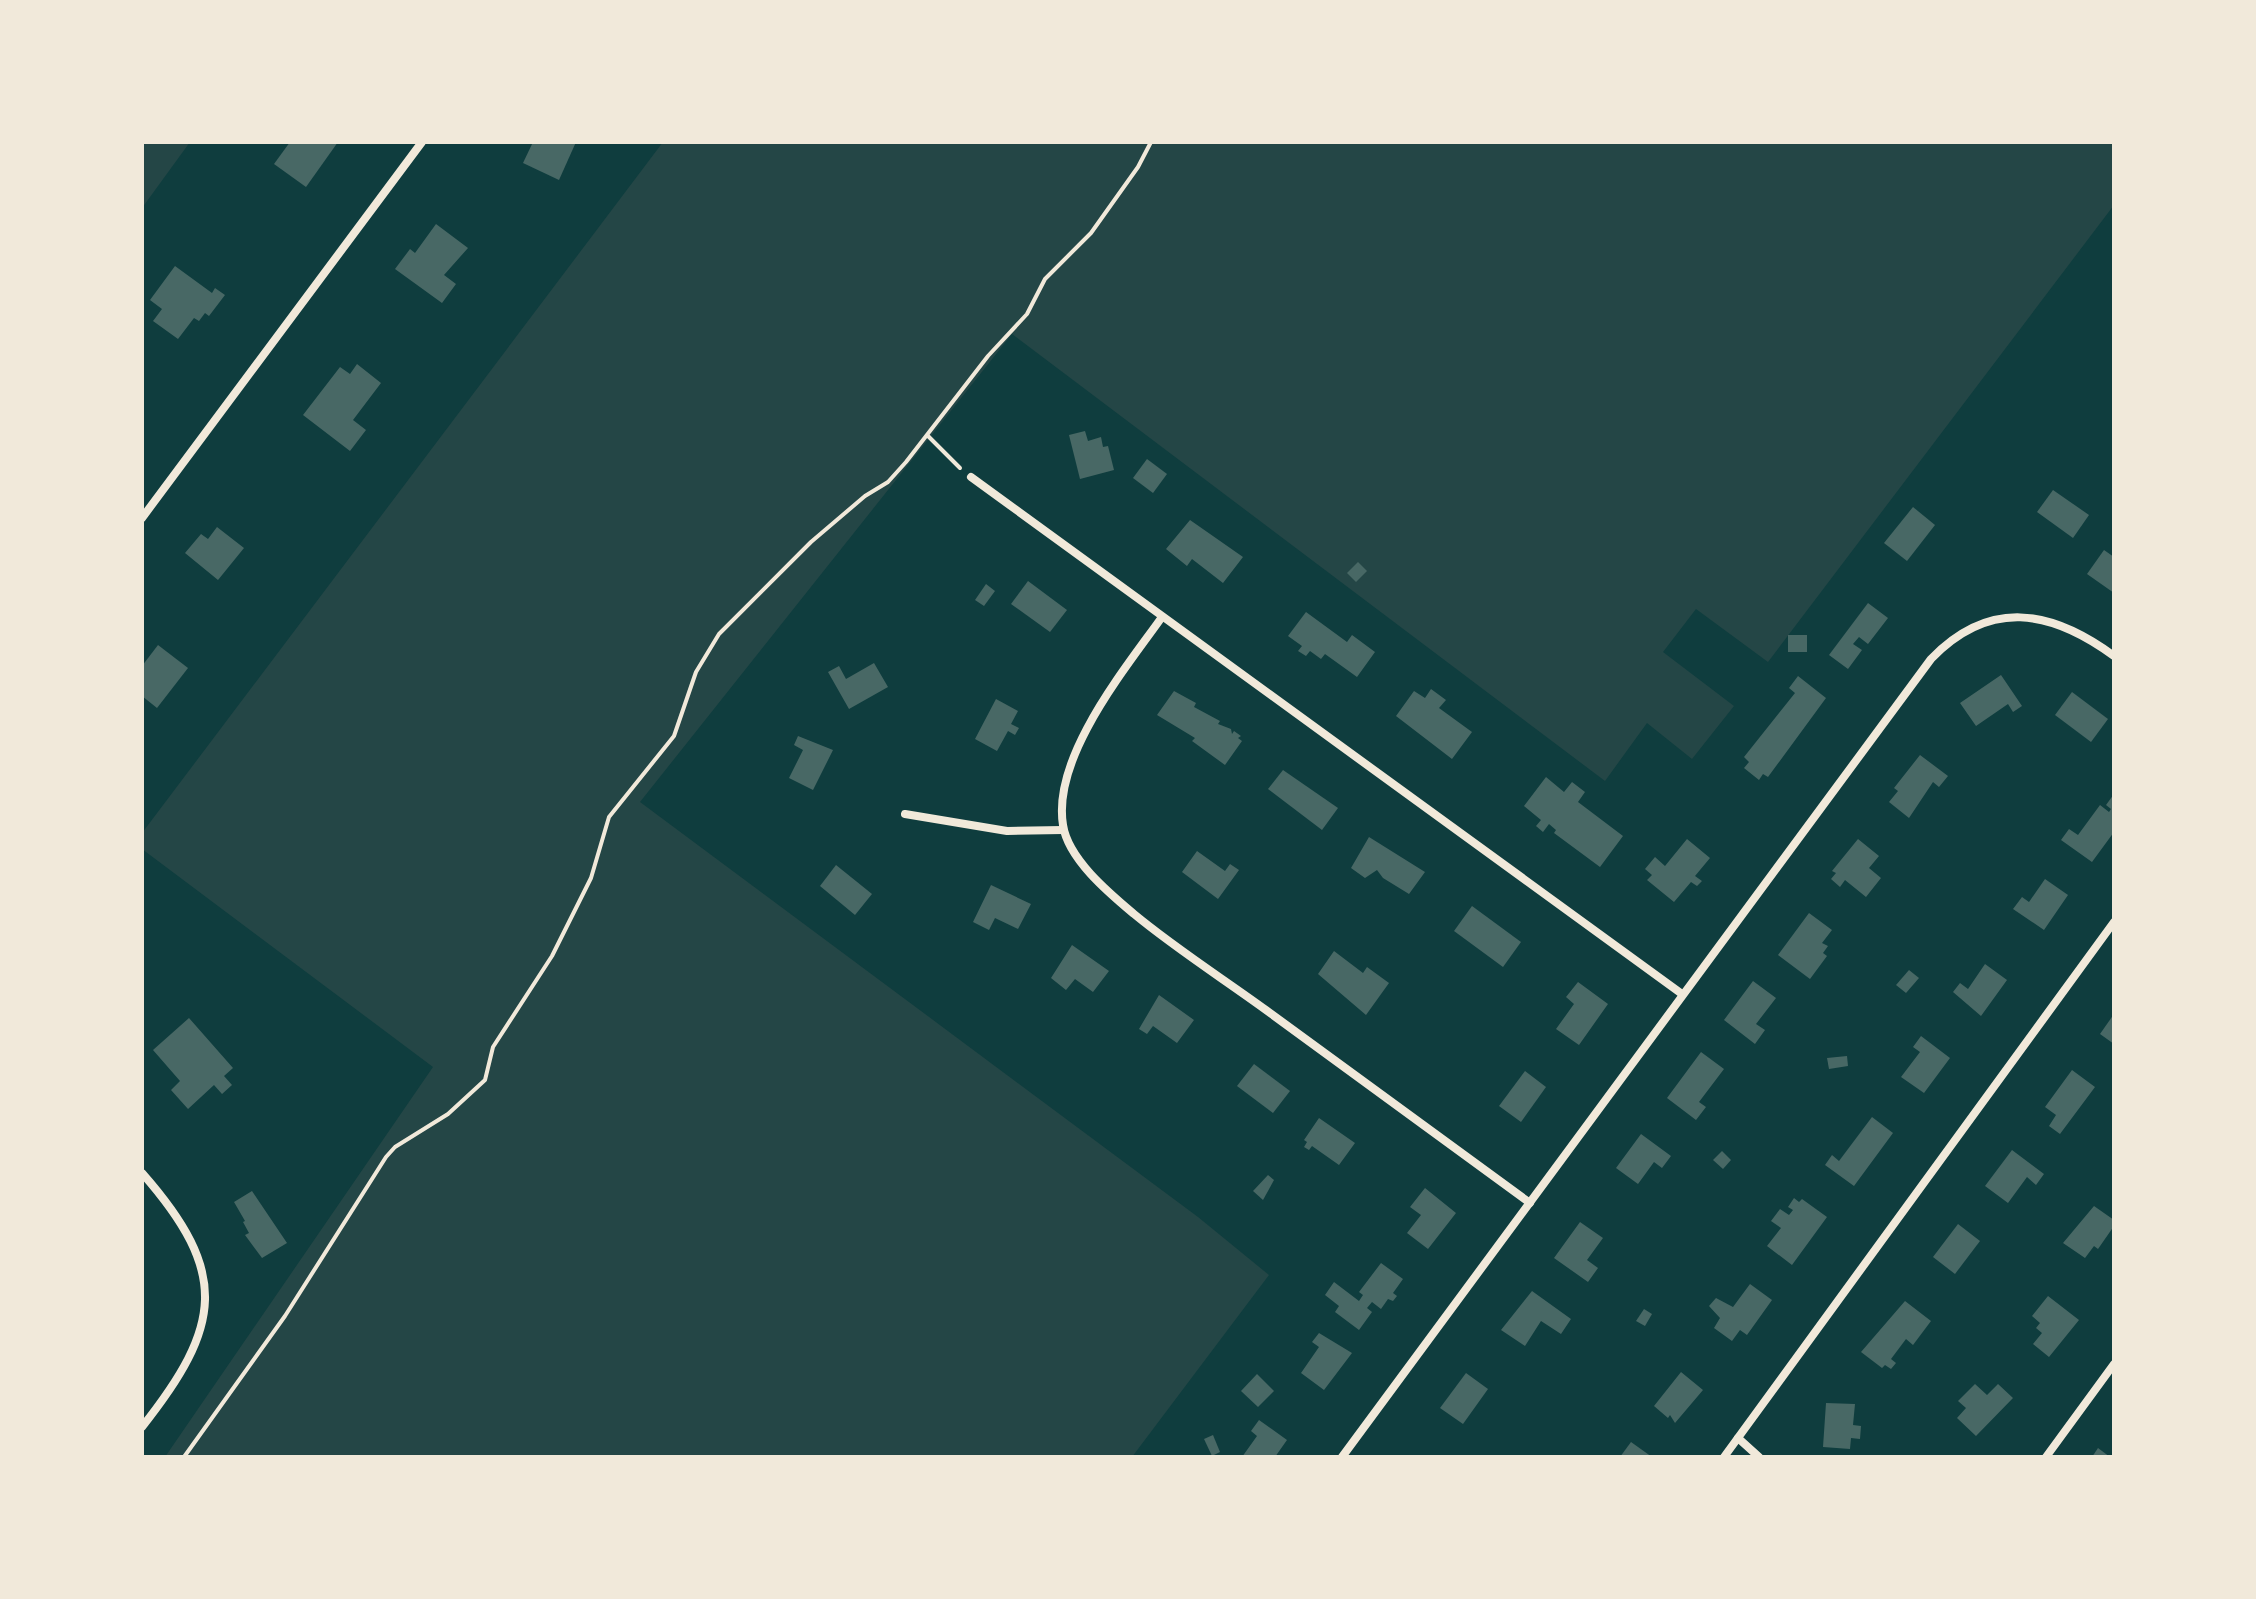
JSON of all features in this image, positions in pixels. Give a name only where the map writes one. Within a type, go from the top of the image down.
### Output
[{"type":"street","points":[[142,518],[422,142]]},
{"type":"street","points":[[971,477],[1682,994]]},
{"type":"street","points":[[1162,617],[1085,730],[1067,783],[1063,830],[1088,868],[1134,914],[1530,1203]]},
{"type":"street","points":[[1342,1457],[1917,676],[1954,637],[1978,622],[1995,618],[2031,618],[2070,630],[2114,656]]},
{"type":"street","points":[[905,814],[1007,831],[1063,830]]},
{"type":"street","points":[[1724,1457],[2114,922]]},
{"type":"street","points":[[142,1173],[187,1230],[199,1260],[204,1301],[202,1325],[192,1356],[176,1384],[142,1427]]},
{"type":"street","points":[[2046,1457],[2114,1364]]},
{"type":"street","points":[[1738,1438],[1759,1457]]},
{"type":"path","points":[[184,1457],[285,1316],[386,1157],[395,1147],[448,1114],[485,1080],[493,1047],[552,956],[591,878],[609,817],[674,736],[696,672],[719,634],[845,511],[888,482],[928,436],[988,356],[1027,314],[1045,279],[1091,233],[1138,167],[1151,142]]},
{"type":"path","points":[[928,436],[971,477]]},
{"type":"shaded area","points":[[142,142],[190,142],[142,208]]},
{"type":"shaded area","points":[[663,142],[2114,142],[2114,205],[1768,662],[1696,609],[1663,652],[1734,706],[1692,759],[1647,723],[1605,781],[1012,334],[640,802],[1198,1217],[1269,1275],[1132,1457],[165,1457],[433,1067],[142,849],[142,833]]},
{"type":"building","points":[[290,142],[338,142],[306,187],[274,164]]},
{"type":"building","points":[[533,142],[576,142],[559,180],[523,163]]},
{"type":"building","points":[[436,224],[468,248],[444,275],[456,284],[442,303],[395,269],[410,249],[415,253]]},
{"type":"building","points":[[175,266],[212,293],[215,288],[225,295],[209,316],[205,313],[199,321],[194,318],[178,339],[153,321],[162,309],[150,300]]},
{"type":"building","points":[[357,364],[381,383],[353,420],[366,430],[350,451],[303,415],[340,367],[350,374]]},
{"type":"building","points":[[1085,431],[1088,441],[1101,437],[1103,447],[1108,446],[1114,470],[1080,479],[1069,435]]},
{"type":"building","points":[[1147,459],[1167,474],[1153,493],[1133,478]]},
{"type":"building","points":[[2053,490],[2089,515],[2073,538],[2037,512]]},
{"type":"building","points":[[1913,507],[1935,525],[1907,561],[1884,543]]},
{"type":"building","points":[[1190,520],[1243,557],[1223,583],[1192,559],[1187,566],[1166,549]]},
{"type":"building","points":[[217,527],[244,548],[218,580],[185,553],[201,534],[208,539]]},
{"type":"building","points":[[2104,550],[2114,557],[2114,593],[2087,574]]},
{"type":"building","points":[[1358,562],[1367,571],[1356,582],[1347,573]]},
{"type":"building","points":[[1028,581],[1067,610],[1050,632],[1011,604]]},
{"type":"building","points":[[986,584],[995,591],[984,606],[975,600]]},
{"type":"building","points":[[1868,603],[1888,618],[1868,644],[1859,637],[1853,644],[1862,650],[1848,669],[1829,655]]},
{"type":"building","points":[[1306,612],[1347,642],[1352,635],[1375,652],[1357,677],[1325,654],[1321,659],[1310,651],[1306,656],[1298,651],[1302,646],[1288,636]]},
{"type":"building","points":[[1788,635],[1807,635],[1807,652],[1788,652]]},
{"type":"building","points":[[158,645],[188,668],[157,708],[142,696],[142,666]]},
{"type":"building","points":[[874,663],[888,687],[849,709],[828,672],[839,666],[846,679]]},
{"type":"building","points":[[2001,675],[2022,706],[2013,712],[2008,704],[1976,726],[1960,703]]},
{"type":"building","points":[[1798,676],[1826,698],[1768,777],[1763,774],[1759,780],[1744,768],[1749,762],[1744,757],[1795,693],[1789,688]]},
{"type":"building","points":[[1431,689],[1446,700],[1439,708],[1472,732],[1452,759],[1396,716],[1414,691],[1425,698]]},
{"type":"building","points":[[1174,691],[1196,703],[1194,707],[1220,721],[1218,724],[1231,729],[1232,734],[1234,731],[1241,736],[1238,738],[1242,741],[1225,765],[1192,741],[1195,738],[1157,715]]},
{"type":"building","points":[[2072,692],[2108,719],[2091,742],[2055,715]]},
{"type":"building","points":[[996,699],[1018,711],[1011,724],[1019,728],[1015,735],[1008,731],[997,751],[975,739]]},
{"type":"building","points":[[798,736],[833,750],[813,790],[789,778],[803,750],[794,745]]},
{"type":"building","points":[[1920,755],[1948,776],[1939,787],[1933,782],[1909,818],[1889,802],[1898,791],[1894,788]]},
{"type":"building","points":[[1283,770],[1338,808],[1322,830],[1268,789]]},
{"type":"building","points":[[1546,777],[1564,792],[1572,782],[1585,792],[1578,802],[1623,836],[1600,867],[1554,833],[1556,830],[1549,824],[1543,832],[1536,826],[1541,820],[1524,806]]},
{"type":"building","points":[[2114,794],[2114,832],[2092,862],[2061,840],[2069,829],[2078,835],[2100,805],[2109,812],[2111,809],[2106,805]]},
{"type":"building","points":[[1369,837],[1425,872],[1409,894],[1383,878],[1377,870],[1365,878],[1351,868]]},
{"type":"building","points":[[1687,839],[1710,858],[1695,876],[1702,881],[1697,886],[1691,882],[1674,902],[1647,880],[1652,875],[1645,869],[1655,857],[1665,866]]},
{"type":"building","points":[[1858,839],[1879,856],[1869,868],[1881,878],[1866,897],[1845,880],[1840,887],[1831,879],[1836,873],[1832,871]]},
{"type":"building","points":[[1197,851],[1225,871],[1230,864],[1239,870],[1218,899],[1182,872]]},
{"type":"building","points":[[836,865],[872,894],[855,915],[820,886]]},
{"type":"building","points":[[2045,879],[2068,895],[2044,930],[2013,909],[2022,897],[2029,902]]},
{"type":"building","points":[[991,885],[1031,904],[1018,929],[995,918],[989,930],[973,922]]},
{"type":"building","points":[[1472,906],[1521,942],[1503,967],[1454,931]]},
{"type":"building","points":[[1809,913],[1832,930],[1822,943],[1828,946],[1823,953],[1827,956],[1810,979],[1778,955]]},
{"type":"building","points":[[1072,945],[1109,971],[1093,992],[1075,979],[1066,990],[1051,978]]},
{"type":"building","points":[[1334,951],[1363,973],[1367,967],[1389,983],[1366,1015],[1318,974]]},
{"type":"building","points":[[1985,964],[2007,980],[1981,1016],[1953,992],[1960,983],[1968,989]]},
{"type":"building","points":[[1909,970],[1919,978],[1906,993],[1896,985]]},
{"type":"building","points":[[1753,981],[1776,998],[1756,1024],[1765,1030],[1755,1044],[1724,1020]]},
{"type":"building","points":[[1578,982],[1608,1004],[1579,1045],[1556,1029],[1574,1004],[1566,997]]},
{"type":"building","points":[[1159,995],[1194,1020],[1177,1043],[1153,1026],[1147,1034],[1139,1029]]},
{"type":"building","points":[[2114,1014],[2114,1044],[2100,1034]]},
{"type":"building","points":[[189,1018],[233,1068],[224,1076],[232,1085],[222,1094],[214,1085],[188,1109],[171,1090],[180,1081],[153,1050]]},
{"type":"building","points":[[1921,1036],[1950,1058],[1924,1093],[1901,1077],[1920,1052],[1913,1047]]},
{"type":"building","points":[[1701,1052],[1724,1069],[1699,1102],[1706,1107],[1696,1120],[1667,1098]]},
{"type":"building","points":[[1847,1056],[1848,1066],[1829,1069],[1827,1058]]},
{"type":"building","points":[[1254,1064],[1290,1091],[1273,1113],[1237,1086]]},
{"type":"building","points":[[2072,1070],[2095,1087],[2060,1134],[2049,1126],[2056,1115],[2045,1107]]},
{"type":"building","points":[[1525,1071],[1546,1087],[1521,1122],[1499,1106]]},
{"type":"building","points":[[1872,1117],[1893,1133],[1854,1186],[1825,1165],[1832,1155],[1839,1161]]},
{"type":"building","points":[[1319,1118],[1355,1143],[1339,1165],[1312,1146],[1309,1150],[1304,1147],[1307,1142],[1304,1140]]},
{"type":"building","points":[[1641,1134],[1671,1156],[1662,1168],[1654,1162],[1638,1184],[1616,1168]]},
{"type":"building","points":[[2012,1150],[2044,1174],[2036,1185],[2027,1177],[2008,1203],[1985,1186]]},
{"type":"building","points":[[1722,1151],[1731,1160],[1723,1169],[1713,1160]]},
{"type":"building","points":[[1268,1175],[1274,1180],[1263,1200],[1253,1191]]},
{"type":"building","points":[[1425,1188],[1456,1213],[1428,1249],[1407,1233],[1421,1215],[1410,1207]]},
{"type":"building","points":[[252,1191],[287,1243],[262,1258],[245,1235],[249,1233],[245,1221],[234,1202]]},
{"type":"building","points":[[1794,1198],[1799,1202],[1802,1199],[1827,1217],[1792,1265],[1767,1246],[1781,1228],[1771,1221],[1780,1209],[1789,1215],[1793,1210],[1788,1207]]},
{"type":"building","points":[[2094,1206],[2114,1220],[2114,1226],[2098,1249],[2094,1246],[2085,1258],[2063,1243]]},
{"type":"building","points":[[1580,1222],[1603,1238],[1587,1260],[1598,1268],[1588,1282],[1554,1258]]},
{"type":"building","points":[[1958,1224],[1980,1241],[1955,1274],[1933,1257]]},
{"type":"building","points":[[1381,1263],[1403,1279],[1393,1293],[1397,1296],[1393,1301],[1388,1299],[1381,1309],[1372,1302],[1367,1308],[1372,1312],[1359,1330],[1335,1312],[1339,1306],[1325,1295],[1334,1282],[1359,1301],[1363,1295],[1359,1292]]},
{"type":"building","points":[[1750,1284],[1772,1300],[1747,1335],[1740,1330],[1732,1341],[1714,1328],[1720,1318],[1709,1306],[1716,1298],[1733,1307]]},
{"type":"building","points":[[1532,1291],[1571,1319],[1561,1334],[1541,1321],[1525,1346],[1501,1330]]},
{"type":"building","points":[[2048,1296],[2079,1320],[2049,1357],[2033,1344],[2042,1333],[2036,1328],[2040,1323],[2032,1316]]},
{"type":"building","points":[[1905,1301],[1931,1321],[1913,1345],[1906,1339],[1891,1359],[1896,1363],[1891,1369],[1885,1365],[1882,1368],[1861,1352]]},
{"type":"building","points":[[1644,1309],[1652,1314],[1645,1326],[1636,1321]]},
{"type":"building","points":[[1319,1333],[1352,1353],[1324,1390],[1301,1373],[1319,1347],[1312,1342]]},
{"type":"building","points":[[1681,1372],[1703,1390],[1675,1423],[1670,1415],[1668,1418],[1654,1406]]},
{"type":"building","points":[[1466,1373],[1488,1389],[1463,1424],[1440,1408]]},
{"type":"building","points":[[1257,1374],[1274,1391],[1258,1407],[1241,1391]]},
{"type":"building","points":[[1975,1384],[1987,1395],[1998,1384],[2013,1398],[1976,1436],[1957,1418],[1966,1408],[1958,1401]]},
{"type":"building","points":[[1826,1403],[1855,1404],[1853,1425],[1861,1426],[1860,1439],[1851,1438],[1850,1449],[1823,1447]]},
{"type":"building","points":[[1259,1420],[1287,1440],[1275,1457],[1242,1457],[1257,1436],[1251,1431]]},
{"type":"building","points":[[1213,1435],[1220,1452],[1212,1456],[1204,1439]]},
{"type":"building","points":[[1631,1442],[1652,1457],[1620,1457]]},
{"type":"building","points":[[2098,1448],[2110,1457],[2092,1457]]}]
